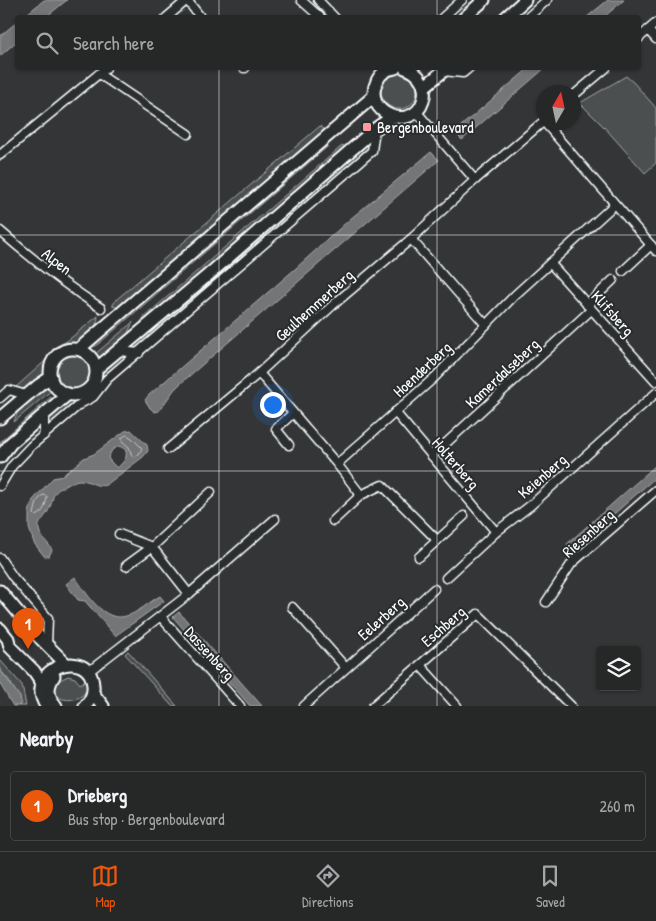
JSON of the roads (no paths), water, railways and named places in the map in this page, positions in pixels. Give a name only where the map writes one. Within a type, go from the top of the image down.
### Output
[{"type":"main road","points":[[467,15],[484,0]]},
{"type":"main road","points":[[508,15],[525,0]]},
{"type":"main road","points":[[380,70],[374,87],[374,96],[378,106],[392,117],[401,118],[409,116],[416,111],[423,102],[424,86],[417,74],[410,70]]},
{"type":"main road","points":[[424,86],[444,70]]},
{"type":"main road","points":[[78,349],[374,96]]},
{"type":"main road","points":[[96,369],[207,276],[375,129],[392,117]]},
{"type":"main road","points":[[69,349],[78,349],[90,355],[96,369],[94,381],[88,390],[78,394],[68,394],[58,389],[51,377],[51,365],[58,354],[69,349]]},
{"type":"main road","points":[[0,418],[26,395],[51,377]]},
{"type":"main road","points":[[0,456],[11,443],[68,394]]},
{"type":"main road","points":[[0,590],[47,645],[66,664],[80,666],[88,672],[93,680],[93,693],[85,706]]},
{"type":"main road","points":[[0,629],[49,678],[49,694],[52,706]]},
{"type":"main road","points":[[49,678],[66,664]]},
{"type":"main road","points":[[49,678],[63,671],[81,674],[88,672]]},
{"type":"main road","points":[[93,693],[103,706]]},
{"type":"street","points":[[170,15],[187,0],[199,15]]},
{"type":"street","points":[[301,0],[318,15]]},
{"type":"street","points":[[318,0],[332,15]]},
{"type":"street","points":[[445,15],[462,0]]},
{"type":"street","points":[[530,15],[547,0]]},
{"type":"street","points":[[641,36],[656,23]]},
{"type":"street","points":[[648,30],[656,39]]},
{"type":"street","points":[[0,155],[104,70]]},
{"type":"street","points":[[449,70],[462,73],[466,70]]},
{"type":"street","points":[[581,89],[604,70]]},
{"type":"street","points":[[99,74],[188,134]]},
{"type":"street","points":[[416,111],[475,180]]},
{"type":"street","points":[[0,486],[18,459],[80,404],[93,397],[106,381],[372,152],[375,129]]},
{"type":"street","name":"Geulhemmerberg","points":[[168,449],[259,373],[475,180],[536,129]]},
{"type":"street","points":[[551,130],[614,205],[654,248],[623,271]]},
{"type":"street","name":"Hoenderberg","points":[[337,464],[436,377],[515,295],[614,205]]},
{"type":"street","name":"Alpen","points":[[0,231],[28,256],[74,291],[101,308]]},
{"type":"street","points":[[411,239],[486,325]]},
{"type":"street","name":"Klifsberg","points":[[550,263],[656,381]]},
{"type":"street","name":"Kamerdalseberg","points":[[432,456],[589,307],[613,280]]},
{"type":"street","points":[[119,351],[139,353]]},
{"type":"street","points":[[259,373],[361,495]]},
{"type":"street","points":[[0,398],[9,390],[26,395]]},
{"type":"street","name":"Keienberg","points":[[446,578],[496,532],[531,505],[656,392]]},
{"type":"street","points":[[289,445],[276,430],[293,412]]},
{"type":"street","name":"Holterberg","points":[[395,412],[496,532]]},
{"type":"street","points":[[44,414],[44,436]]},
{"type":"street","points":[[333,521],[361,495],[382,485],[437,540]]},
{"type":"street","name":"Riesenberg","points":[[546,602],[572,563],[656,490]]},
{"type":"street","points":[[126,566],[152,547],[211,492]]},
{"type":"street","points":[[419,557],[464,516]]},
{"type":"street","points":[[88,672],[161,618],[275,519]]},
{"type":"street","points":[[119,534],[152,547],[189,594]]},
{"type":"street","points":[[0,558],[12,577],[48,618],[47,645]]},
{"type":"street","name":"Eelerberg","points":[[305,706],[434,589]]},
{"type":"street","points":[[292,607],[346,668]]},
{"type":"street","name":"Eschberg","points":[[373,706],[478,614],[570,706]]},
{"type":"street","name":"Dassenberg","points":[[161,618],[240,706]]},
{"type":"street","points":[[420,665],[457,706]]},
{"type":"water","points":[[44,0],[67,0],[48,15],[25,15]]},
{"type":"water","points":[[608,0],[624,0],[606,15],[589,15]]},
{"type":"water","points":[[15,24],[15,43],[0,56],[0,36]]},
{"type":"water","points":[[527,70],[543,70],[462,140],[454,132]]},
{"type":"water","points":[[431,152],[439,160],[180,384],[159,411],[155,412],[150,408],[145,400],[149,395],[349,220]]},
{"type":"water","points":[[131,430],[147,445],[148,451],[143,457],[106,485],[102,486],[79,480],[62,487],[55,493],[47,513],[39,525],[40,533],[52,550],[49,556],[44,556],[34,543],[29,528],[29,511],[33,500],[53,478],[62,476],[84,458],[94,454],[125,431]],"holes":[[[119,446],[125,449],[126,457],[117,468],[108,458],[112,450]]]},
{"type":"water","points":[[656,465],[656,477],[572,551],[567,544]]},
{"type":"water","points":[[75,577],[96,605],[110,615],[118,617],[130,615],[160,596],[164,601],[115,636],[85,601],[78,600],[66,584]]},
{"type":"water","points":[[179,612],[262,706],[250,706],[173,617]]},
{"type":"water","points":[[0,670],[20,697],[21,702],[19,706],[13,706],[0,684]]},
{"type":"place","name":"Bergenboulevard","points":[[367,127]]},
{"type":"place","name":"Drieberg","points":[[28,649]]}]
